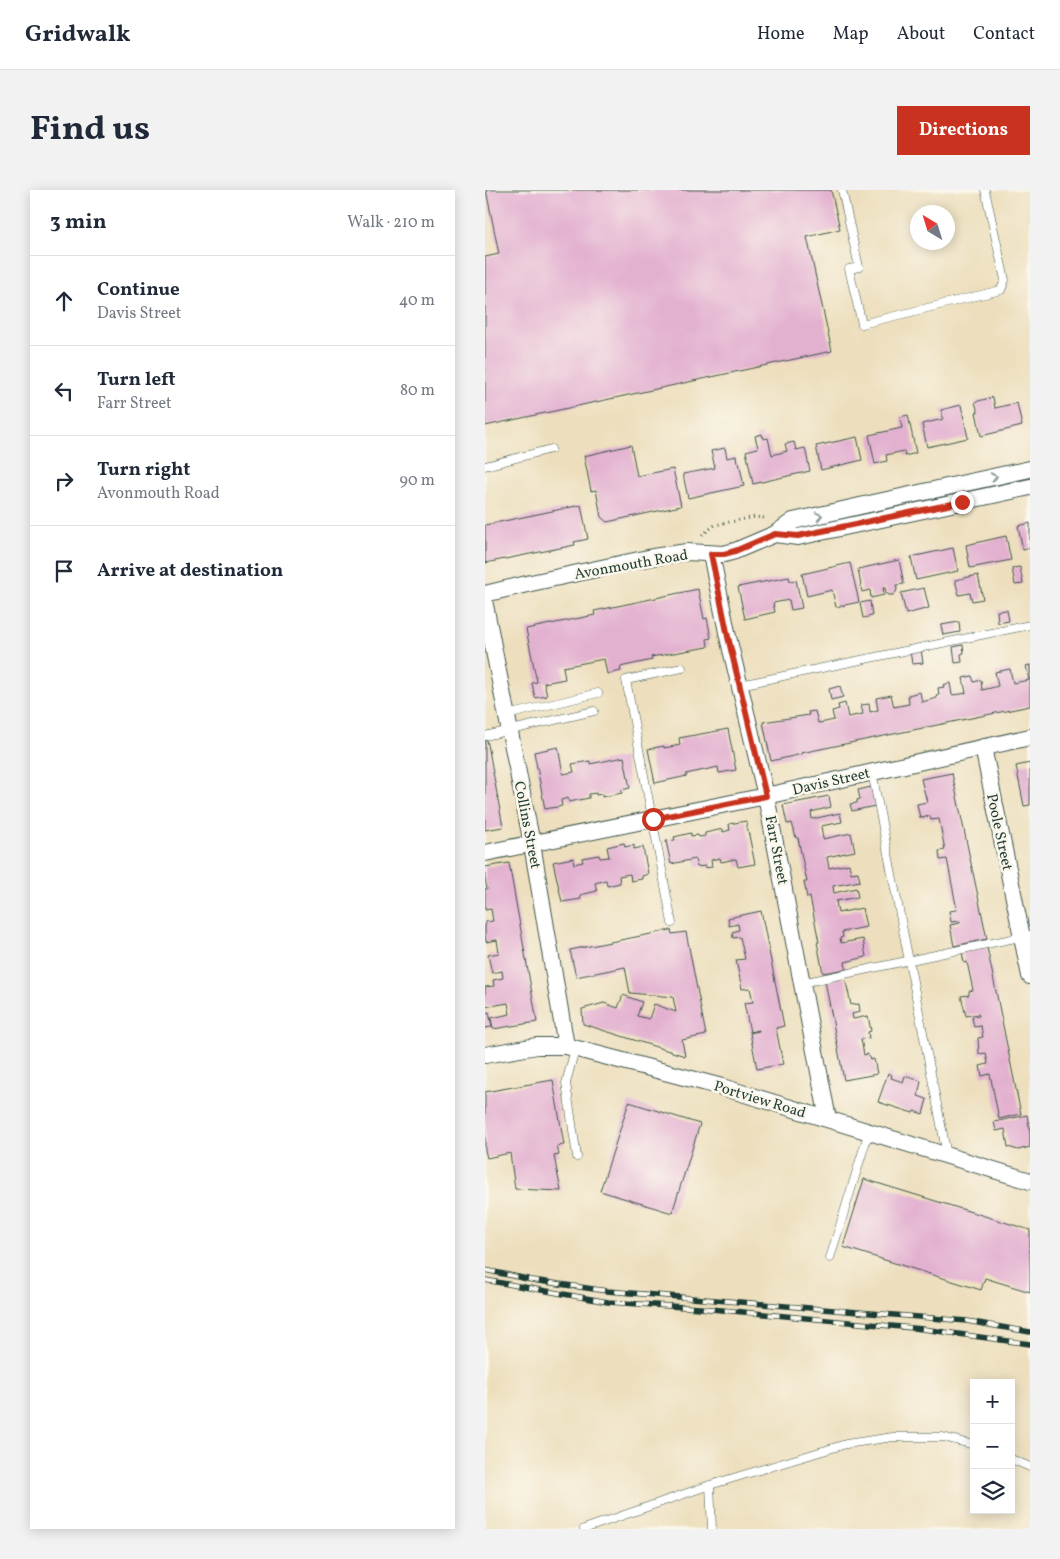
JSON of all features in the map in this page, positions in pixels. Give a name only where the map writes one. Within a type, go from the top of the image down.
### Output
[{"type":"street","name":"Avonmouth Road","points":[[485,594],[653,557],[687,552],[724,554],[775,534],[793,522],[1030,469]]},
{"type":"street","name":"Avonmouth Road","points":[[775,534],[798,536],[1030,487]]},
{"type":"street","name":"Farr Street","points":[[711,554],[739,685],[766,796],[828,1119]]},
{"type":"street","name":"Collins Street","points":[[485,605],[570,1047]]},
{"type":"street","name":"Davis Street","points":[[485,853],[766,796],[1030,737]]},
{"type":"street","name":"Poole Street","points":[[983,747],[1026,936],[1030,976]]},
{"type":"street","name":"Portview Road","points":[[485,1055],[537,1046],[570,1047],[722,1087],[1030,1181]]},
{"type":"lane","points":[[842,190],[859,267],[849,269],[862,324],[1001,290],[1005,280],[985,190]]},
{"type":"lane","points":[[485,466],[551,449]]},
{"type":"lane","points":[[957,485],[962,502]]},
{"type":"lane","points":[[869,504],[873,521]]},
{"type":"lane","points":[[739,685],[1030,625]]},
{"type":"lane","points":[[672,923],[626,680],[682,668]]},
{"type":"lane","points":[[485,736],[508,723],[598,693]]},
{"type":"lane","points":[[508,723],[594,711]]},
{"type":"lane","points":[[872,772],[947,1155]]},
{"type":"lane","points":[[803,983],[1026,936]]},
{"type":"lane","points":[[570,1047],[565,1083],[577,1156]]},
{"type":"lane","points":[[830,1258],[869,1131]]},
{"type":"lane","points":[[584,1529],[710,1486],[845,1444],[893,1437],[943,1438],[970,1444]]},
{"type":"lane","points":[[1015,1461],[1030,1467]]},
{"type":"lane","points":[[710,1486],[711,1529]]},
{"type":"path","points":[[687,552],[715,525],[755,517],[765,518]]},
{"type":"building","points":[[486,190],[831,190],[840,229],[807,237],[832,351],[485,426],[485,257],[499,254]]},
{"type":"building","points":[[993,397],[995,408],[1017,403],[1022,426],[981,436],[975,402]]},
{"type":"building","points":[[961,405],[968,438],[927,447],[922,424],[943,419],[941,410]]},
{"type":"building","points":[[908,415],[916,453],[905,456],[904,451],[886,455],[887,461],[875,464],[869,435],[902,428],[900,417]]},
{"type":"building","points":[[762,434],[763,439],[768,438],[772,455],[787,451],[785,444],[794,442],[796,450],[805,448],[810,471],[753,484],[746,451],[758,448],[755,436]]},
{"type":"building","points":[[857,437],[862,460],[821,470],[816,446]]},
{"type":"building","points":[[631,445],[637,476],[673,469],[681,506],[607,522],[601,517],[596,490],[591,491],[584,456]]},
{"type":"building","points":[[725,448],[727,458],[736,456],[737,463],[739,462],[744,486],[688,498],[683,474],[715,468],[711,451]]},
{"type":"building","points":[[581,505],[588,539],[574,542],[575,545],[485,563],[485,525]]},
{"type":"building","points":[[1030,523],[1030,548],[1023,550],[1018,526]]},
{"type":"building","points":[[1006,536],[1011,560],[970,568],[966,545]]},
{"type":"building","points":[[953,548],[958,571],[916,580],[911,557]]},
{"type":"building","points":[[899,560],[904,584],[896,585],[897,589],[893,595],[886,593],[885,588],[883,588],[884,595],[871,598],[870,590],[862,592],[858,569]]},
{"type":"building","points":[[850,563],[859,602],[836,607],[832,590],[807,596],[802,574]]},
{"type":"building","points":[[1020,567],[1023,584],[1015,585],[1012,568]]},
{"type":"building","points":[[978,575],[983,599],[972,601],[970,593],[959,595],[955,580]]},
{"type":"building","points":[[789,577],[790,581],[796,580],[802,608],[791,610],[789,600],[773,603],[775,612],[745,619],[738,587]]},
{"type":"building","points":[[924,588],[929,608],[906,614],[901,593]]},
{"type":"building","points":[[698,589],[704,619],[707,618],[711,638],[707,639],[708,647],[651,657],[652,660],[620,667],[621,671],[607,674],[604,659],[563,667],[565,679],[544,683],[547,696],[535,698],[532,683],[537,682],[526,629],[595,615],[594,611]]},
{"type":"building","points":[[870,601],[872,616],[863,618],[860,603]]},
{"type":"building","points":[[1007,610],[1009,621],[998,623],[997,611]]},
{"type":"building","points":[[959,622],[960,632],[943,635],[941,625]]},
{"type":"building","points":[[963,645],[962,662],[955,663],[953,647]]},
{"type":"building","points":[[921,649],[923,663],[912,664],[910,650]]},
{"type":"building","points":[[1030,665],[1030,706],[801,753],[771,761],[763,722],[809,715],[808,712],[815,711],[818,723],[834,720],[832,711],[839,709],[838,705],[845,703],[848,717],[863,714],[861,705],[869,704],[870,712],[878,710],[876,698],[891,695],[894,707],[909,704],[908,695],[920,692],[922,702],[937,698],[936,695],[939,695],[938,688],[950,683],[952,695],[966,693],[963,678],[972,676],[974,682],[981,680],[982,690],[998,686],[995,672],[1010,669],[1013,683],[1029,680],[1026,666]]},
{"type":"building","points":[[840,686],[843,697],[831,700],[829,689]]},
{"type":"building","points":[[728,729],[736,770],[719,773],[718,767],[655,783],[648,749],[680,745],[679,738]]},
{"type":"building","points":[[485,739],[487,739],[503,827],[485,830]]},
{"type":"building","points":[[558,747],[563,774],[574,772],[572,764],[590,761],[590,764],[624,757],[630,788],[621,790],[622,793],[602,797],[602,794],[596,795],[596,793],[589,794],[589,798],[569,802],[568,798],[561,800],[562,806],[545,809],[534,752]]},
{"type":"building","points":[[1030,763],[1030,805],[1024,806],[1016,766]]},
{"type":"building","points":[[952,773],[987,939],[954,946],[950,925],[960,923],[960,921],[951,922],[949,911],[957,910],[947,859],[940,860],[939,851],[945,850],[939,819],[931,820],[930,816],[920,818],[917,804],[927,802],[921,779]]},
{"type":"building","points":[[871,787],[875,806],[852,811],[850,804],[857,803],[857,800],[860,799],[858,790]]},
{"type":"building","points":[[829,796],[831,807],[811,812],[812,819],[840,813],[842,822],[821,826],[823,839],[851,833],[855,851],[827,857],[829,868],[849,864],[851,873],[858,872],[860,881],[833,886],[834,893],[856,888],[858,897],[836,901],[838,913],[862,908],[866,927],[842,932],[843,937],[840,938],[841,943],[863,939],[866,957],[845,962],[846,969],[823,973],[810,897],[807,898],[804,882],[807,882],[798,838],[796,838],[792,823],[787,824],[783,805]]},
{"type":"building","points":[[746,821],[755,864],[738,867],[736,859],[721,862],[720,858],[711,860],[712,867],[705,868],[705,866],[697,867],[695,859],[671,864],[666,841],[675,840],[674,837],[691,833],[691,836],[698,835],[699,837],[705,836],[705,833],[723,829],[723,832],[730,830],[729,824]]},
{"type":"building","points":[[624,843],[625,847],[634,845],[634,849],[643,847],[648,874],[642,876],[642,879],[631,881],[630,874],[619,876],[620,883],[607,886],[606,880],[595,883],[597,891],[580,895],[581,899],[562,902],[553,862],[573,858],[574,864],[583,862],[582,858],[599,855],[600,858],[609,857],[607,847]]},
{"type":"building","points":[[509,863],[537,1022],[493,1029],[491,1018],[510,1014],[508,1003],[485,1007],[485,987],[494,986],[493,980],[503,978],[502,971],[492,973],[488,955],[499,953],[497,940],[486,942],[485,936],[485,922],[493,921],[491,909],[485,910],[485,889],[487,889],[485,867]]},
{"type":"building","points":[[761,911],[784,1026],[776,1028],[783,1064],[757,1069],[750,1033],[759,1030],[750,1032],[744,1003],[753,1002],[750,988],[742,989],[736,960],[745,959],[740,937],[733,938],[732,932],[739,930],[738,924],[729,926],[728,918]]},
{"type":"building","points":[[671,930],[672,934],[686,932],[706,1035],[682,1040],[685,1056],[583,1024],[582,1009],[604,1003],[618,1008],[623,995],[642,1002],[637,1016],[649,1019],[654,1004],[676,1012],[673,997],[630,993],[625,967],[576,977],[570,950]]},
{"type":"building","points":[[987,947],[1021,1114],[999,1119],[990,1074],[982,1076],[980,1066],[988,1064],[986,1053],[979,1054],[978,1038],[983,1037],[981,1026],[974,1027],[972,1017],[979,1016],[978,1014],[966,1016],[961,996],[969,995],[969,991],[973,990],[967,962],[964,963],[962,952]]},
{"type":"building","points":[[845,977],[851,1005],[859,1004],[860,1012],[852,1014],[853,1019],[868,1016],[871,1031],[868,1032],[869,1038],[861,1039],[864,1055],[868,1054],[870,1060],[874,1059],[877,1074],[844,1080],[825,981]]},
{"type":"building","points":[[489,1012],[492,1027],[485,1028],[485,1013]]},
{"type":"building","points":[[888,1073],[892,1075],[891,1078],[903,1082],[905,1076],[921,1081],[918,1096],[927,1099],[923,1114],[914,1111],[913,1113],[878,1102]]},
{"type":"building","points":[[553,1080],[564,1145],[557,1146],[559,1155],[554,1156],[561,1191],[515,1189],[510,1153],[487,1158],[485,1150],[485,1092]]},
{"type":"building","points":[[629,1102],[700,1124],[672,1213],[600,1191]]},
{"type":"building","points":[[1027,1115],[1030,1147],[1018,1150],[1008,1147],[1005,1129],[996,1131],[994,1122]]},
{"type":"building","points":[[864,1179],[1030,1230],[1030,1292],[985,1278],[981,1290],[843,1247]]},
{"type":"railway","points":[[485,1270],[532,1280],[607,1291],[967,1321],[1030,1332]]},
{"type":"railway","points":[[485,1280],[608,1302],[700,1308],[923,1329],[1030,1344]]},
{"type":"route","points":[[653,819],[766,796],[728,637],[711,554],[724,554],[735,551],[775,534],[798,536],[962,502]]}]
